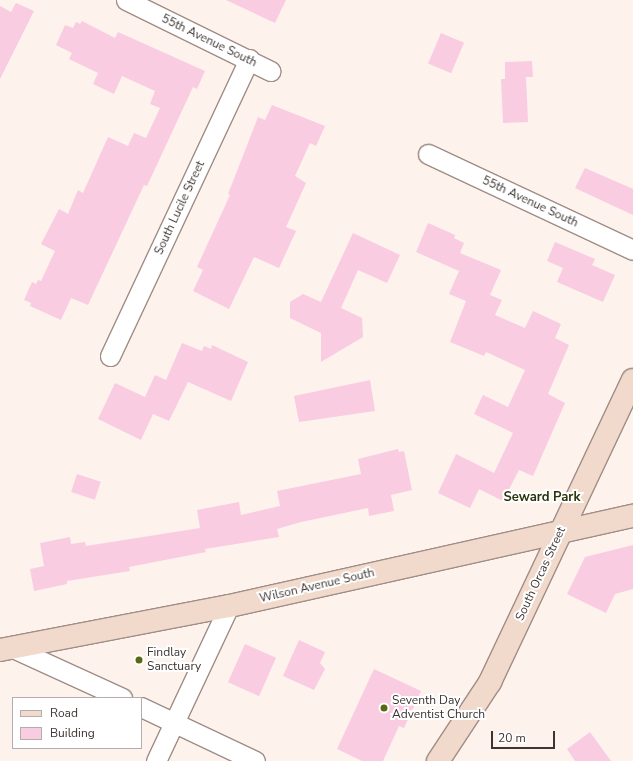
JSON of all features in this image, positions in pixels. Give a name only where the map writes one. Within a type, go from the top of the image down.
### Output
[{"type":"main road","name":"South Orcas Street","points":[[438,761],[490,682],[633,380]]},
{"type":"main road","name":"Wilson Avenue South","points":[[7,649],[229,606],[633,516]]},
{"type":"street","name":"55th Avenue South","points":[[126,0],[249,59],[270,71]]},
{"type":"street","name":"South Lucile Street","points":[[110,356],[249,59]]},
{"type":"street","name":"55th Avenue South","points":[[428,154],[633,250]]},
{"type":"street","points":[[156,761],[229,606]]},
{"type":"street","points":[[7,649],[120,697]]},
{"type":"street","points":[[142,707],[255,761]]},
{"type":"building","points":[[226,0],[286,0],[275,23]]},
{"type":"building","points":[[16,3],[34,11],[0,79],[0,6],[11,12]]},
{"type":"building","points":[[82,21],[115,38],[118,32],[205,71],[197,89],[193,87],[147,186],[144,185],[88,305],[71,298],[61,320],[30,306],[31,303],[24,300],[32,282],[36,284],[38,280],[41,281],[55,251],[41,244],[59,209],[68,214],[78,190],[83,193],[108,137],[128,146],[134,133],[146,138],[160,108],[150,104],[155,91],[122,76],[114,94],[93,84],[98,73],[69,59],[72,53],[56,45],[65,25],[73,28],[76,22],[80,24]]},
{"type":"building","points":[[441,33],[464,43],[451,73],[428,63]]},
{"type":"building","points":[[532,61],[533,77],[526,77],[528,122],[503,123],[501,79],[505,79],[505,62]]},
{"type":"building","points":[[272,105],[325,126],[316,146],[310,143],[295,176],[306,183],[286,227],[296,231],[279,268],[254,257],[229,309],[193,291],[203,270],[197,267],[230,195],[228,194],[258,117],[265,120]]},
{"type":"building","points":[[585,168],[633,189],[633,215],[575,188]]},
{"type":"building","points":[[428,223],[455,235],[454,238],[464,243],[460,253],[501,270],[490,295],[502,300],[495,315],[525,328],[533,311],[561,324],[555,338],[569,345],[548,394],[565,403],[533,476],[519,470],[503,501],[479,489],[470,508],[438,493],[456,454],[494,473],[513,433],[474,414],[483,395],[508,407],[525,370],[486,352],[484,356],[450,342],[466,301],[449,294],[459,271],[416,252]]},
{"type":"building","points":[[353,233],[400,255],[387,283],[358,270],[341,308],[362,318],[363,337],[321,362],[321,333],[290,318],[290,302],[303,294],[321,302]]},
{"type":"building","points":[[555,242],[595,259],[592,265],[615,275],[603,302],[557,282],[563,268],[547,261]]},
{"type":"building","points":[[182,343],[202,351],[204,346],[211,349],[212,345],[248,362],[231,401],[188,382],[169,421],[153,414],[141,440],[98,419],[115,383],[145,397],[155,375],[166,380]]},
{"type":"building","points":[[370,380],[375,411],[299,422],[294,396]]},
{"type":"building","points":[[398,449],[399,452],[404,451],[412,490],[391,495],[394,511],[369,516],[368,508],[301,522],[277,529],[279,537],[205,549],[206,552],[129,567],[130,571],[67,581],[67,584],[34,591],[30,569],[44,566],[40,543],[70,537],[71,544],[85,542],[86,546],[200,528],[197,510],[239,502],[241,515],[280,506],[277,491],[361,474],[358,459]]},
{"type":"building","points":[[77,474],[101,482],[95,500],[71,492]]},
{"type":"building","points":[[633,545],[633,589],[615,594],[606,613],[567,594],[585,557]]},
{"type":"building","points":[[299,640],[325,652],[320,663],[325,669],[314,690],[283,676]]},
{"type":"building","points":[[245,644],[276,658],[259,696],[228,682]]},
{"type":"building","name":"Seventh Day Adventist Church","points":[[374,669],[421,691],[404,728],[399,726],[383,761],[362,761],[337,749]]},
{"type":"building","points":[[590,732],[611,761],[575,761],[567,749]]},
{"type":"place","name":"Findlay Sanctuary","points":[[139,660]]},
{"type":"place","name":"Seventh Day Adventist Church","points":[[384,708]]},
{"type":"district","name":"Seward Park","points":[[542,497]]}]
